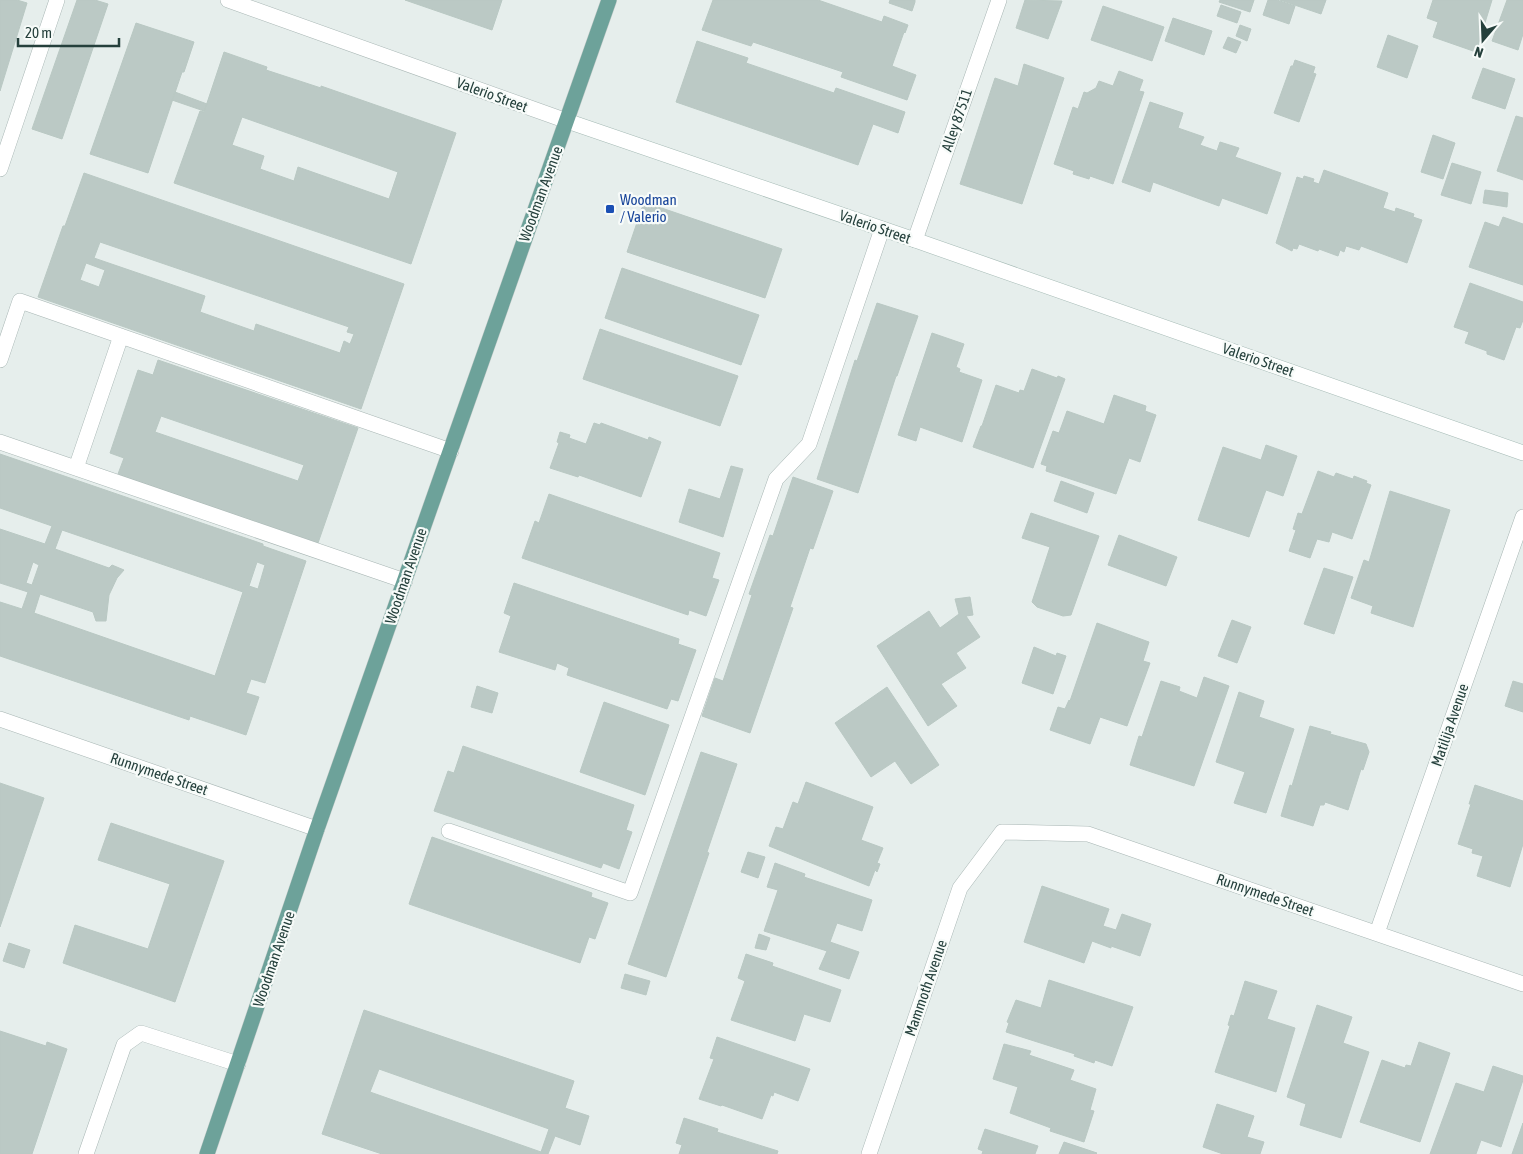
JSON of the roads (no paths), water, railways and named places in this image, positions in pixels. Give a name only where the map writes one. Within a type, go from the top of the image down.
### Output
[{"type":"main road","name":"Woodman Avenue","points":[[207,1154],[317,829],[609,0]]},
{"type":"street","points":[[0,169],[56,0]]},
{"type":"street","name":"Valerio Street","points":[[228,0],[567,121],[915,240],[1523,453]]},
{"type":"street","name":"Alley 87511","points":[[915,240],[999,0]]},
{"type":"street","points":[[449,831],[630,893],[776,479],[809,444],[882,229]]},
{"type":"street","points":[[0,360],[20,301],[451,451]]},
{"type":"street","points":[[76,468],[121,336]]},
{"type":"street","points":[[0,442],[405,581]]},
{"type":"street","name":"Matilija Avenue","points":[[1377,933],[1523,517]]},
{"type":"street","name":"Runnymede Street","points":[[0,719],[317,829]]},
{"type":"street","name":"Runnymede Street","points":[[1002,832],[1088,834],[1523,984]]},
{"type":"street","name":"Mammoth Avenue","points":[[869,1154],[960,888],[1002,832]]},
{"type":"street","points":[[86,1154],[124,1045],[141,1033],[238,1064]]},
{"type":"place","name":"Woodman / Valerio","points":[[610,209]]}]
